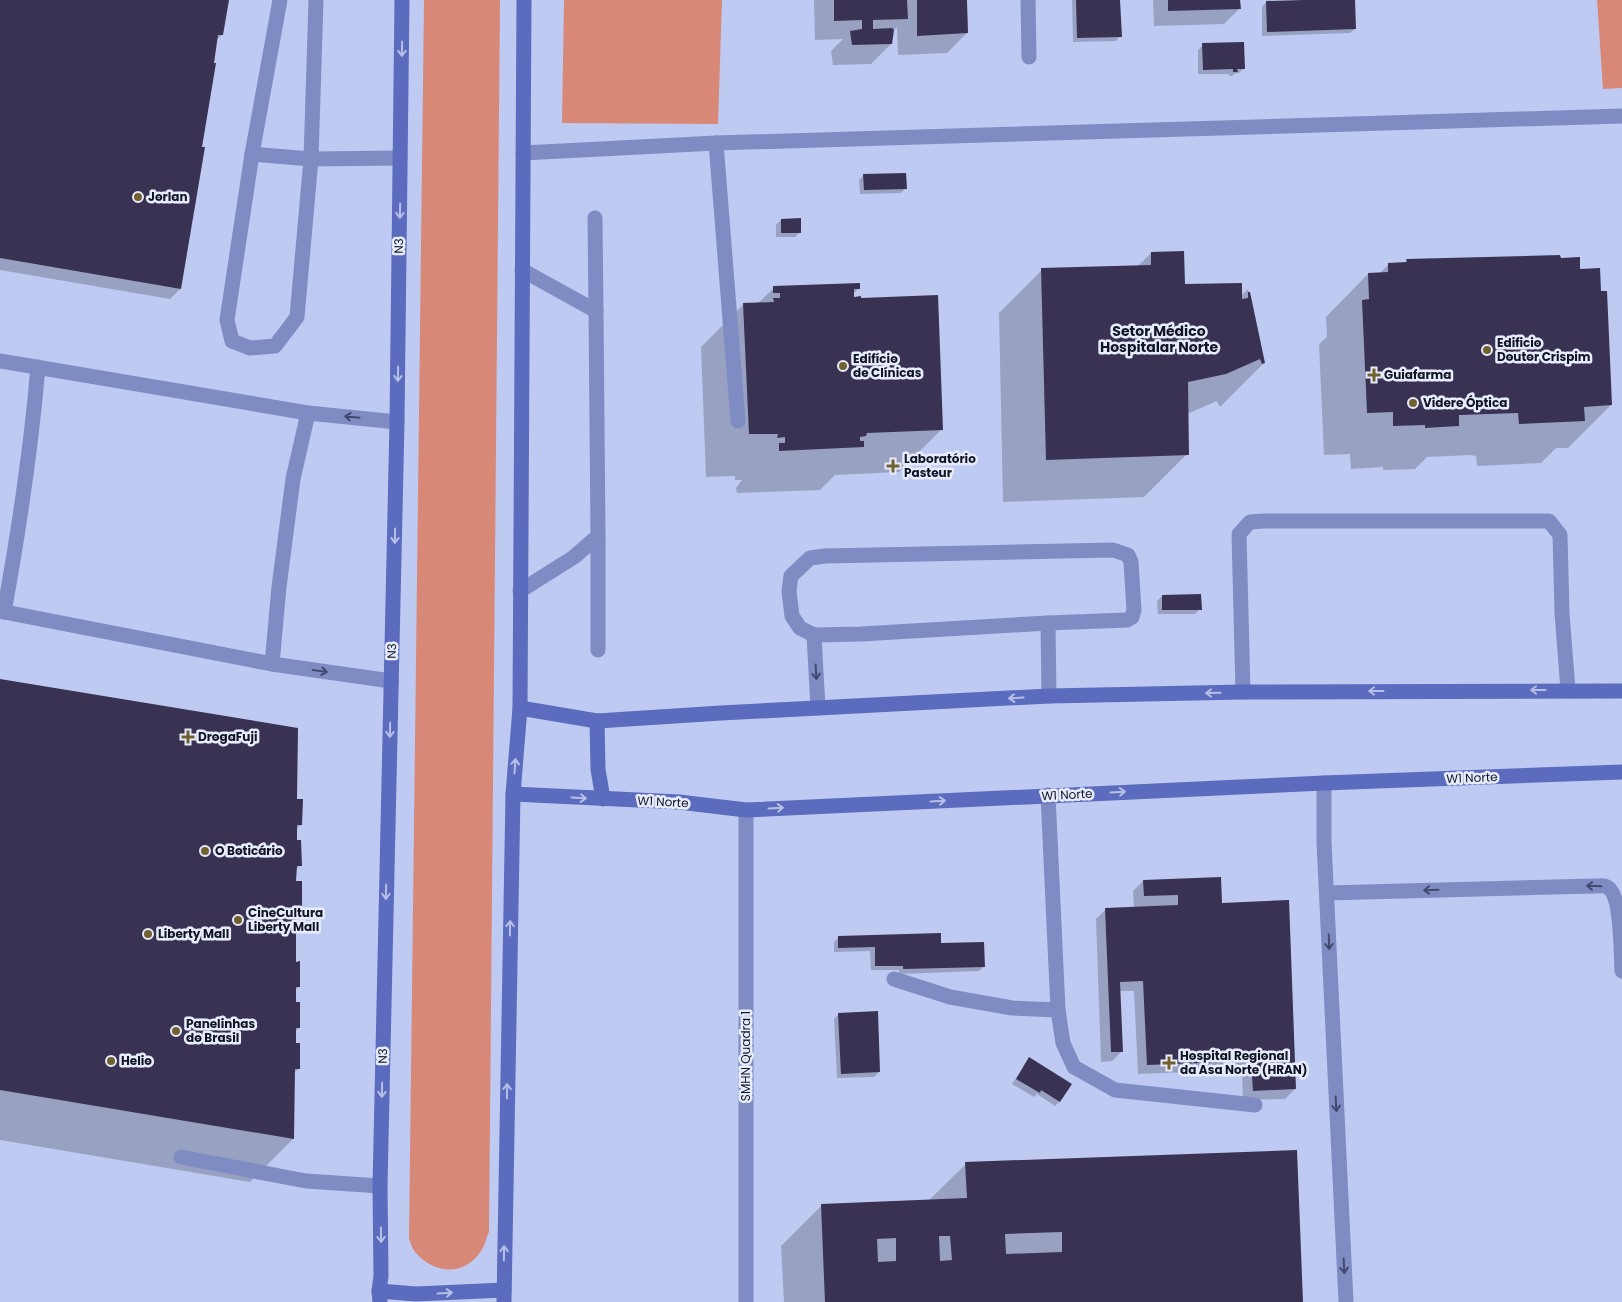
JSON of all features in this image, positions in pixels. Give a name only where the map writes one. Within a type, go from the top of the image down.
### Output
[{"type":"main road","name":"N3","points":[[379,1297],[381,1276],[380,1186],[397,422],[402,0]]},
{"type":"main road","points":[[379,1297],[416,1294],[504,1296],[513,794],[520,708],[524,0]]},
{"type":"main road","points":[[520,708],[597,721],[1049,696],[1244,692],[1622,690]]},
{"type":"main road","points":[[597,721],[598,769],[603,799]]},
{"type":"main road","name":"W1 Norte","points":[[513,794],[679,802],[746,810],[1324,783],[1622,772]]},
{"type":"lane","points":[[280,0],[252,154],[227,320],[232,341],[250,348],[275,346],[297,317],[311,158],[316,0]]},
{"type":"lane","points":[[1028,0],[1029,57]]},
{"type":"lane","points":[[523,153],[716,143],[1622,116]]},
{"type":"lane","points":[[716,143],[738,422]]},
{"type":"lane","points":[[252,154],[311,158],[400,158]]},
{"type":"lane","points":[[595,218],[598,650]]},
{"type":"lane","points":[[522,270],[596,311]]},
{"type":"lane","points":[[0,361],[308,413],[397,422]]},
{"type":"lane","points":[[38,367],[32,434],[16,546],[2,611],[272,664],[391,681]]},
{"type":"lane","points":[[272,664],[279,587],[293,479],[308,413]]},
{"type":"lane","points":[[1244,692],[1239,534],[1250,522],[1549,521],[1560,535],[1562,613],[1568,690]]},
{"type":"lane","points":[[520,591],[574,557],[598,536]]},
{"type":"lane","points":[[1113,550],[1128,555],[1131,562],[1134,610],[1132,616],[1127,620],[1048,622],[861,634],[814,635],[800,628],[792,616],[789,590],[791,576],[810,558],[825,556],[1113,550]]},
{"type":"lane","points":[[1048,622],[1049,696]]},
{"type":"lane","points":[[814,635],[818,708]]},
{"type":"lane","points":[[1324,783],[1324,842],[1346,1302]]},
{"type":"lane","points":[[1048,796],[1058,1010],[1063,1043],[1074,1067],[1115,1090],[1256,1105]]},
{"type":"lane","name":"SMHN Quadra 1","points":[[746,810],[746,1302]]},
{"type":"lane","points":[[1327,893],[1607,887],[1614,893],[1618,906],[1622,971]]},
{"type":"lane","points":[[894,979],[950,997],[1012,1008],[1058,1010]]},
{"type":"lane","points":[[181,1157],[306,1181],[380,1186]]},
{"type":"shaded area","points":[[424,0],[500,0],[489,1232],[482,1249],[474,1259],[458,1269],[449,1270],[431,1265],[423,1259],[414,1250],[409,1238]]},
{"type":"shaded area","points":[[564,0],[722,0],[718,124],[562,123]]},
{"type":"shaded area","points":[[1597,0],[1622,0],[1622,88],[1603,89]]},
{"type":"building","points":[[0,0],[229,0],[223,35],[218,35],[214,63],[216,63],[202,147],[205,147],[181,289],[0,258]]},
{"type":"building","points":[[834,0],[907,0],[908,19],[873,20],[873,29],[892,28],[894,30],[892,44],[852,45],[850,31],[862,29],[862,20],[834,21]]},
{"type":"building","points":[[917,0],[967,0],[968,33],[917,36]]},
{"type":"building","points":[[1076,0],[1120,0],[1122,37],[1077,38]]},
{"type":"building","points":[[1168,0],[1240,0],[1241,9],[1168,11]]},
{"type":"building","points":[[1355,0],[1356,29],[1267,32],[1266,1]]},
{"type":"building","points":[[1244,42],[1245,69],[1237,69],[1238,72],[1233,72],[1233,69],[1203,70],[1202,43]]},
{"type":"building","points":[[906,173],[907,189],[864,190],[863,174]]},
{"type":"building","points":[[801,218],[801,233],[781,233],[781,219]]},
{"type":"building","points":[[1184,251],[1185,284],[1242,283],[1242,299],[1248,298],[1248,292],[1250,292],[1265,363],[1262,364],[1260,359],[1226,374],[1188,382],[1189,455],[1046,460],[1041,268],[1151,265],[1151,252]]},
{"type":"building","name":"Edificio Doutor Crispim","points":[[1560,255],[1561,258],[1580,257],[1580,269],[1600,268],[1601,291],[1607,291],[1612,405],[1584,407],[1585,421],[1519,424],[1518,413],[1459,415],[1459,426],[1425,428],[1425,425],[1393,426],[1393,412],[1367,413],[1362,300],[1369,299],[1368,273],[1388,272],[1388,263],[1407,262],[1406,259]]},
{"type":"building","name":"Edifício de Clínicas","points":[[860,283],[860,289],[854,289],[854,297],[938,295],[943,430],[867,433],[866,436],[860,437],[860,441],[864,441],[864,447],[779,451],[779,443],[785,443],[785,437],[777,438],[778,434],[749,434],[743,303],[774,302],[773,298],[780,298],[780,293],[773,293],[773,286]]},
{"type":"building","points":[[1201,594],[1202,610],[1162,610],[1162,595]]},
{"type":"building","name":"Liberty Mall","points":[[0,679],[298,728],[297,799],[303,799],[302,825],[297,825],[297,840],[301,840],[302,866],[297,866],[296,881],[302,881],[302,906],[296,907],[296,962],[300,961],[300,987],[296,987],[296,1002],[300,1002],[300,1028],[296,1028],[296,1043],[300,1043],[300,1069],[295,1069],[294,1139],[0,1090]]},
{"type":"building","points":[[1221,877],[1222,903],[1289,900],[1296,1089],[1253,1091],[1251,1061],[1147,1065],[1143,981],[1120,982],[1123,1052],[1111,1052],[1105,908],[1178,905],[1178,895],[1144,896],[1143,880]]},
{"type":"building","points":[[941,933],[941,943],[984,942],[985,967],[903,969],[903,966],[875,966],[875,947],[838,948],[838,936]]},
{"type":"building","points":[[878,1011],[880,1072],[841,1074],[838,1013]]},
{"type":"building","points":[[1029,1057],[1072,1084],[1060,1102],[1041,1090],[1040,1093],[1016,1079]]},
{"type":"building","points":[[1297,1150],[1303,1302],[825,1302],[821,1204],[967,1198],[965,1162]],"holes":[[[1062,1232],[1062,1252],[1006,1254],[1005,1234]],[[939,1236],[950,1236],[952,1260],[940,1261]],[[896,1238],[896,1261],[878,1262],[877,1239]]]},
{"type":"place","name":"Jorlan","points":[[138,197]]},
{"type":"place","name":"Edificio Doutor Crispim","points":[[1487,350]]},
{"type":"place","name":"Edifício de Clínicas","points":[[843,366]]},
{"type":"place","name":"Guiafarma","points":[[1374,375]]},
{"type":"place","name":"Videre Óptica","points":[[1413,403]]},
{"type":"place","name":"Laboratório Pasteur","points":[[893,466]]},
{"type":"place","name":"DrogaFuji","points":[[188,737]]},
{"type":"place","name":"O Boticário","points":[[205,851]]},
{"type":"place","name":"CineCultura Liberty Mall","points":[[238,920]]},
{"type":"place","name":"Liberty Mall","points":[[148,934]]},
{"type":"place","name":"Panelinhas do Brasil","points":[[176,1031]]},
{"type":"place","name":"Helio","points":[[111,1061]]},
{"type":"place","name":"Hospital Regional da Asa Norte (HRAN)","points":[[1169,1063]]},
{"type":"district","name":"Setor Médico Hospitalar Norte","points":[[1159,340]]}]
